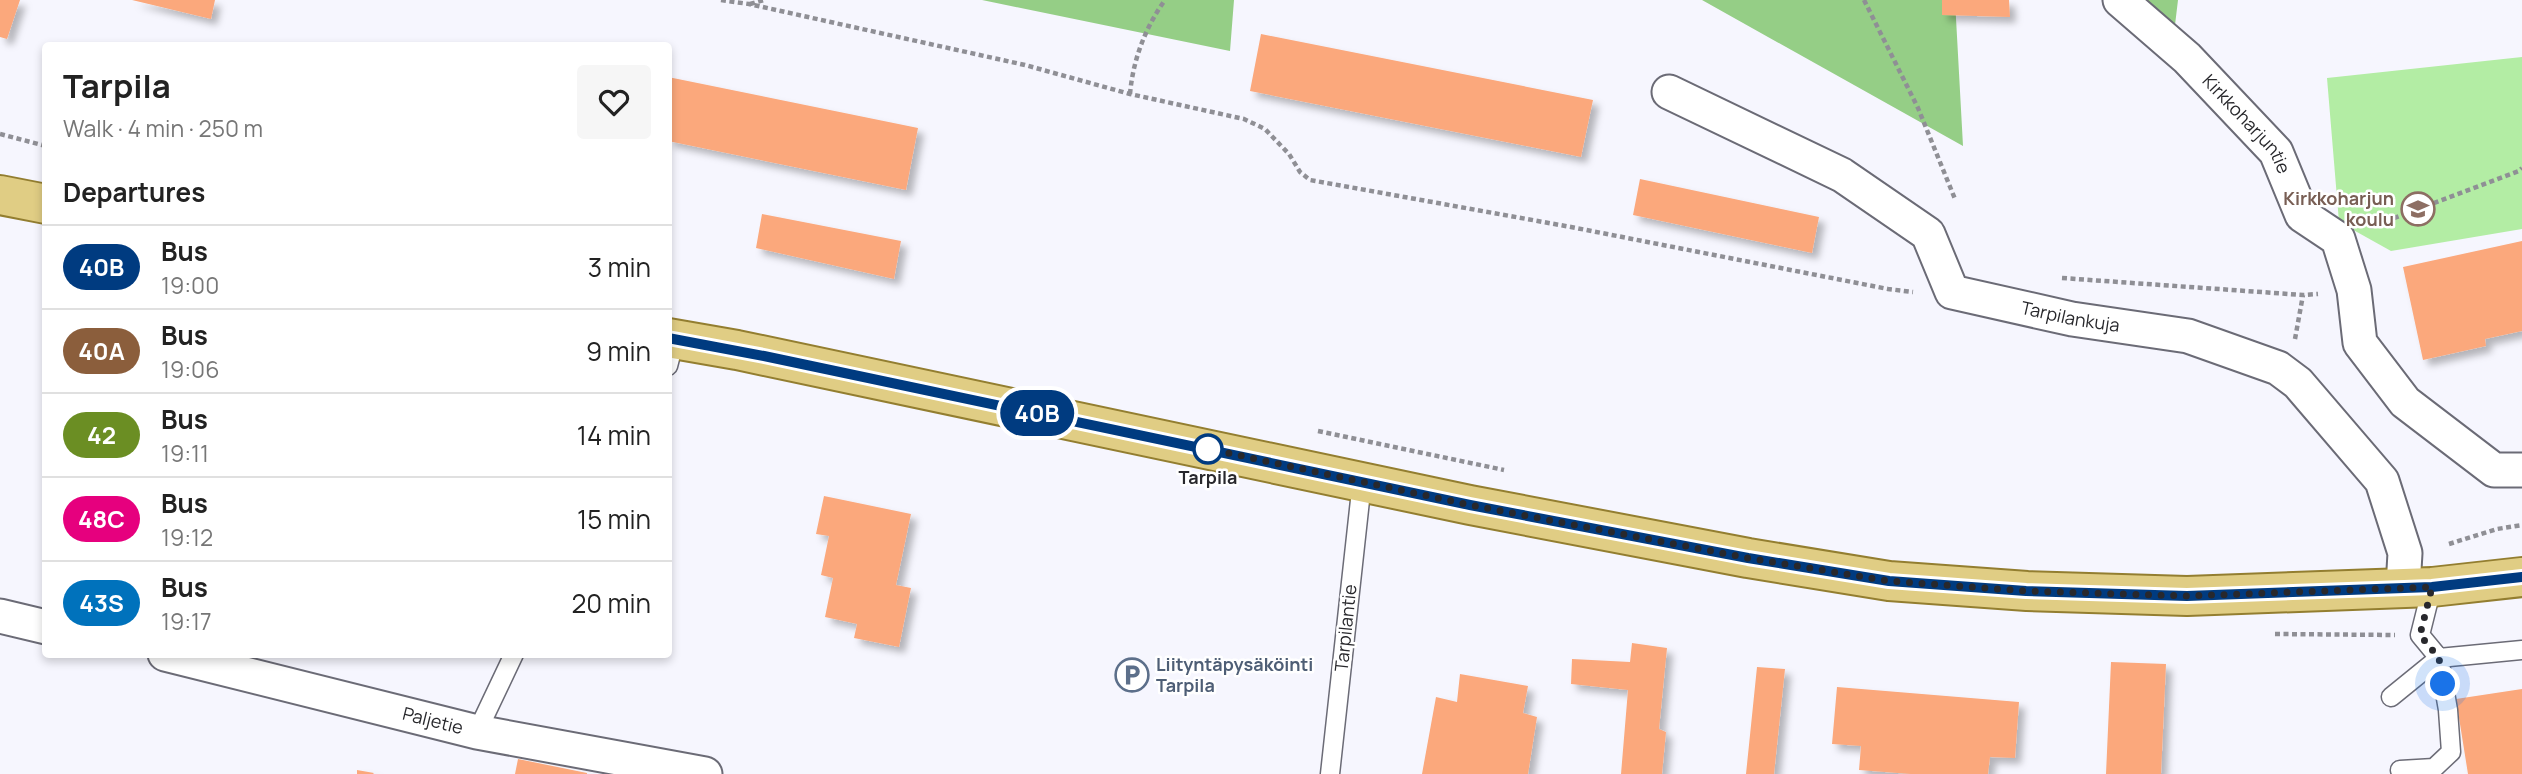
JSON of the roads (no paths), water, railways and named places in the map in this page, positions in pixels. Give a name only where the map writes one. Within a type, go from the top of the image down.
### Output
[{"type":"main road","points":[[0,195],[42,203]]},
{"type":"main road","points":[[672,348],[764,356],[1470,505],[1722,553],[1889,581],[2026,591],[2187,596],[2414,576],[2522,577]]},
{"type":"street","name":"Kirkkoharjuntie","points":[[2120,0],[2178,50],[2276,152],[2302,215],[2338,239],[2354,290],[2360,343],[2405,402],[2494,470],[2522,470]]},
{"type":"street","name":"Tarpilankuja","points":[[1669,92],[1842,175],[1928,234],[1952,292],[2072,319],[2188,336],[2278,368],[2298,383],[2382,481],[2414,576]]},
{"type":"street","points":[[0,616],[42,625]]},
{"type":"street","name":"Paljetie","points":[[181,658],[477,732],[705,774]]},
{"type":"lane","name":"Tarpilantie","points":[[1330,774],[1362,482]]},
{"type":"lane","points":[[2400,770],[2434,768],[2451,752],[2448,710],[2439,658],[2420,635],[2414,576]]},
{"type":"lane","points":[[2390,697],[2439,658],[2522,650]]},
{"type":"lane","points":[[477,732],[512,658]]},
{"type":"place","name":"Kirkkoharjun koulu","points":[[2418,209]]},
{"type":"place","name":"Tarpila","points":[[1208,449]]},
{"type":"place","name":"Liityntäpysäköinti Tarpila","points":[[1132,675]]}]
